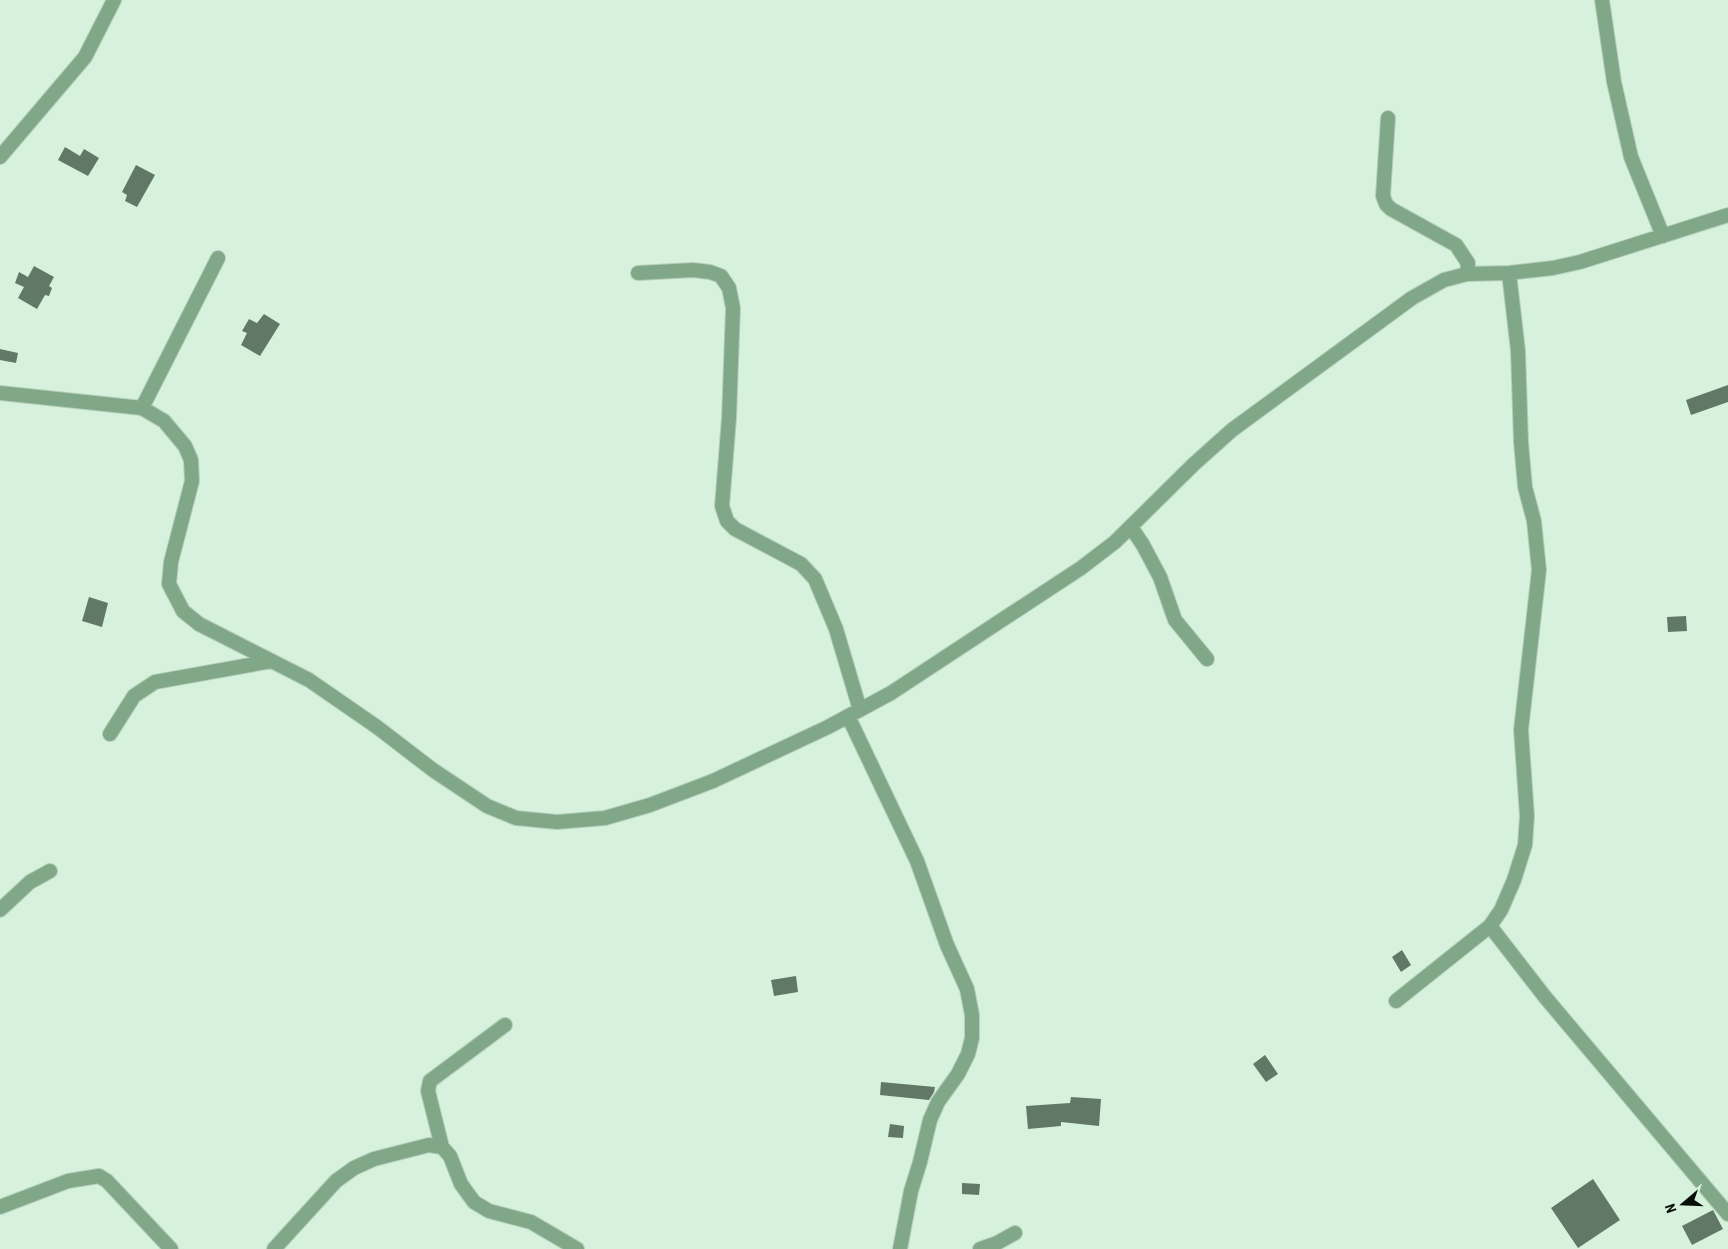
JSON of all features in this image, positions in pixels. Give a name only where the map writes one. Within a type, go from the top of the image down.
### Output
[{"type":"street","points":[[0,157],[84,57],[114,0]]},
{"type":"street","points":[[1602,0],[1614,82],[1631,157],[1663,236]]},
{"type":"street","points":[[1388,118],[1383,196],[1386,204],[1391,209],[1456,245],[1468,264],[1467,274]]},
{"type":"street","points":[[0,392],[142,408],[164,421],[184,446],[191,460],[192,482],[171,562],[169,584],[182,611],[199,624],[309,680],[378,727],[433,770],[487,806],[516,818],[557,822],[606,818],[650,805],[713,781],[854,713],[891,693],[1081,568],[1115,542],[1194,464],[1232,430],[1412,298],[1444,280],[1467,274],[1509,273],[1552,268],[1580,262],[1728,216]]},
{"type":"street","points":[[142,408],[218,258]]},
{"type":"street","points":[[638,273],[694,270],[710,272],[721,276],[729,288],[733,308],[722,506],[727,521],[735,529],[802,564],[815,579],[836,629],[854,713],[917,862],[947,945],[967,989],[972,1014],[972,1038],[968,1054],[958,1074],[938,1102],[930,1120],[911,1191],[900,1249]]},
{"type":"street","points":[[1396,1001],[1490,926],[1501,910],[1514,880],[1525,844],[1527,816],[1521,730],[1539,570],[1534,521],[1525,487],[1521,442],[1518,351],[1509,273]]},
{"type":"street","points":[[1131,527],[1160,577],[1175,620],[1208,659]]},
{"type":"street","points":[[110,734],[134,696],[155,682],[272,661]]},
{"type":"street","points":[[0,910],[30,882],[50,871]]},
{"type":"street","points":[[1490,926],[1545,997],[1728,1214]]},
{"type":"street","points":[[505,1025],[430,1081],[428,1091],[442,1147],[450,1156],[461,1184],[474,1202],[489,1211],[532,1222],[577,1249]]},
{"type":"street","points":[[274,1249],[336,1182],[354,1168],[374,1159],[429,1145],[442,1147]]},
{"type":"street","points":[[0,1207],[68,1181],[99,1176],[107,1181],[171,1249]]},
{"type":"street","points":[[980,1249],[997,1243],[1015,1233]]},
{"type":"building","points":[[65,147],[80,156],[84,149],[99,158],[88,176],[58,160]]},
{"type":"building","points":[[136,165],[155,175],[137,207],[125,201],[127,195],[122,192]]},
{"type":"building","points":[[34,266],[54,277],[49,286],[52,288],[49,296],[45,295],[37,309],[18,298],[24,287],[15,283],[19,272],[28,277]]},
{"type":"building","points":[[264,314],[280,324],[260,356],[241,345],[247,333],[242,331],[249,319],[257,323]]},
{"type":"building","points":[[0,349],[18,353],[16,363],[0,360]]},
{"type":"building","points":[[1728,385],[1728,402],[1691,415],[1686,400]]},
{"type":"building","points":[[89,597],[108,603],[102,627],[82,621]]},
{"type":"building","points":[[1686,616],[1687,631],[1668,632],[1667,617]]},
{"type":"building","points":[[1402,950],[1411,965],[1401,972],[1392,957]]},
{"type":"building","points":[[796,976],[798,992],[774,996],[771,980]]},
{"type":"building","points":[[1265,1055],[1278,1074],[1266,1082],[1253,1064]]},
{"type":"building","points":[[881,1082],[935,1087],[929,1100],[880,1095]]},
{"type":"building","points":[[1071,1097],[1101,1099],[1099,1126],[1061,1122],[1061,1126],[1028,1129],[1026,1106],[1070,1103]]},
{"type":"building","points":[[890,1124],[904,1126],[903,1138],[888,1137]]},
{"type":"building","points":[[1593,1179],[1620,1220],[1578,1248],[1551,1208]]},
{"type":"building","points":[[962,1183],[980,1184],[979,1195],[962,1194]]},
{"type":"building","points":[[1713,1210],[1723,1229],[1692,1245],[1682,1226]]}]
